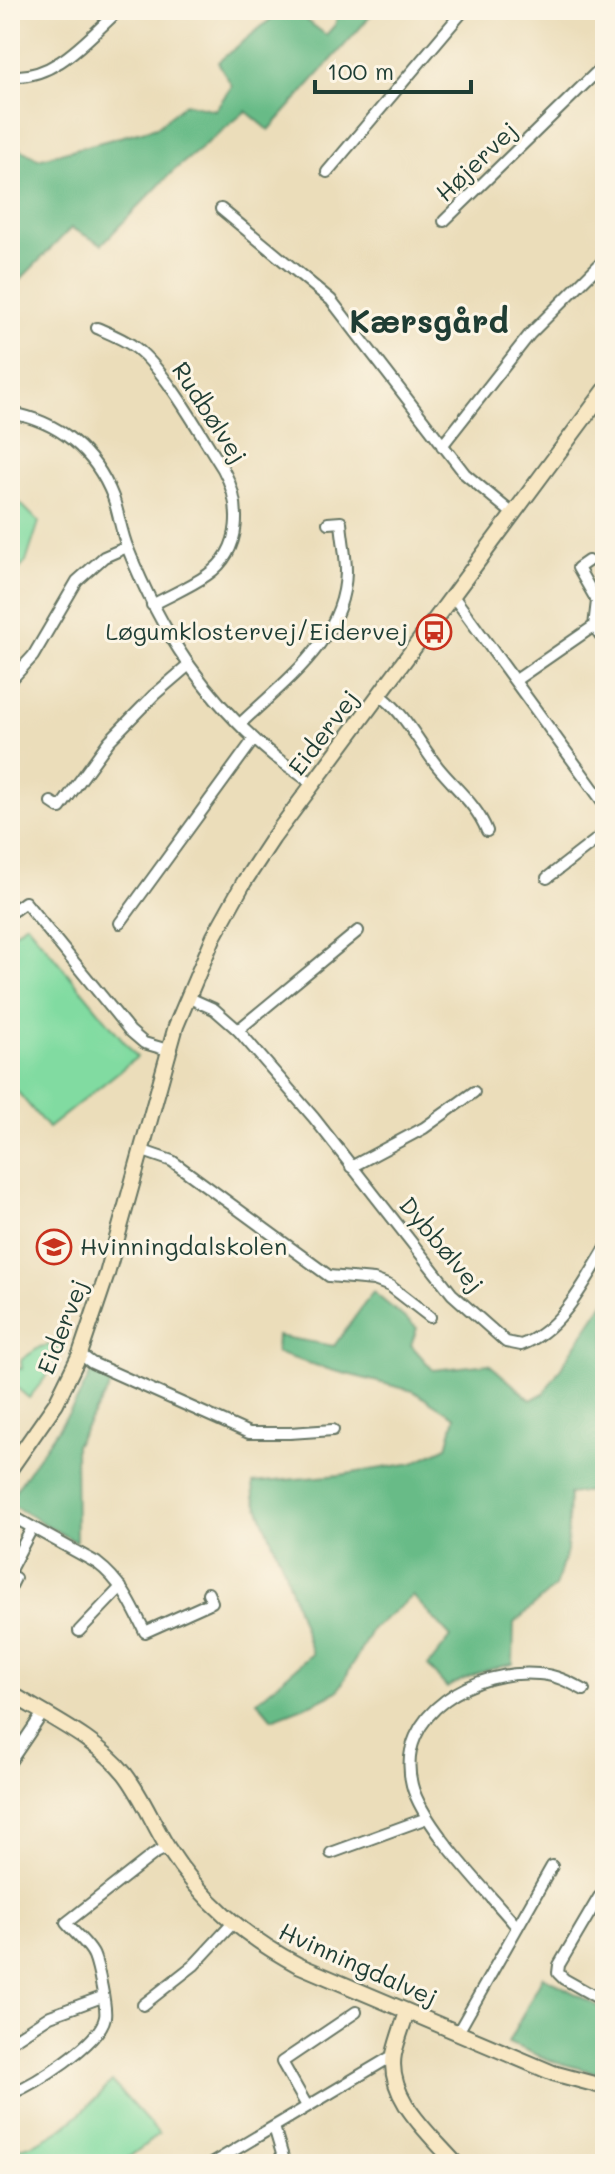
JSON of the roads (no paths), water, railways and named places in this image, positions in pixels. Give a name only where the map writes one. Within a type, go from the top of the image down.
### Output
[{"type":"street","points":[[10,76],[31,76],[55,67],[119,10]]},
{"type":"street","points":[[327,172],[464,10]]},
{"type":"street","name":"Højervej","points":[[444,221],[605,64]]},
{"type":"street","points":[[221,209],[331,300],[442,446],[480,489],[513,514]]},
{"type":"street","points":[[442,446],[530,334],[605,259]]},
{"type":"street","name":"Rudbølvej","points":[[97,328],[131,345],[157,369],[223,469],[237,507],[237,526],[223,560],[207,575],[152,605]]},
{"type":"street","name":"Eidervej","points":[[10,1469],[56,1403],[80,1354],[104,1284],[168,1050],[214,936],[244,882],[313,785],[605,390]]},
{"type":"street","points":[[10,413],[55,426],[77,443],[97,465],[113,497],[127,547],[152,605],[189,665],[254,739],[313,785]]},
{"type":"street","points":[[240,724],[317,650],[334,623],[343,597],[346,571],[341,522],[328,523]]},
{"type":"street","points":[[10,681],[33,656],[77,581],[104,557],[127,547]]},
{"type":"street","points":[[588,561],[578,568],[597,601],[594,626],[605,642]]},
{"type":"street","points":[[453,596],[605,805]]},
{"type":"street","points":[[516,680],[594,626]]},
{"type":"street","points":[[51,802],[60,808],[109,741],[189,665]]},
{"type":"street","name":"Eidervej","points":[[380,695],[400,711],[440,769],[456,784],[483,821],[487,831]]},
{"type":"street","points":[[120,923],[254,739]]},
{"type":"street","points":[[547,878],[605,833]]},
{"type":"street","points":[[10,913],[25,902],[130,1031],[144,1043],[168,1050]]},
{"type":"street","points":[[238,1030],[358,931]]},
{"type":"street","name":"Dybbølvej","points":[[187,997],[214,1009],[238,1030],[314,1118],[452,1294],[506,1342],[521,1345],[551,1328],[582,1287],[605,1249]]},
{"type":"street","points":[[351,1167],[424,1128],[474,1092]]},
{"type":"street","points":[[140,1150],[172,1161],[329,1276],[374,1280],[390,1286],[430,1317]]},
{"type":"street","points":[[80,1354],[92,1363],[249,1433],[333,1430]]},
{"type":"street","points":[[10,1515],[110,1572],[145,1632],[212,1602],[208,1593]]},
{"type":"street","points":[[10,1588],[15,1578],[10,1573],[32,1528]]},
{"type":"street","points":[[79,1631],[121,1587]]},
{"type":"street","points":[[517,1927],[427,1818],[411,1783],[410,1758],[427,1717],[446,1698],[486,1679],[511,1674],[538,1674],[560,1678],[584,1690]]},
{"type":"street","name":"Hvinningdalvej","points":[[10,1693],[105,1753],[124,1773],[168,1847],[205,1898],[262,1946],[298,1965],[457,2034],[553,2073],[605,2087]]},
{"type":"street","points":[[10,1762],[43,1713]]},
{"type":"street","points":[[331,1853],[427,1818]]},
{"type":"street","points":[[10,2094],[48,2074],[78,2051],[100,2029],[105,2016],[94,1955],[66,1923],[154,1854],[168,1847]]},
{"type":"street","points":[[457,2034],[552,1866]]},
{"type":"street","points":[[605,1899],[599,1897],[559,1965],[558,1973],[605,2002]]},
{"type":"street","points":[[143,2005],[194,1965],[233,1923]]},
{"type":"street","points":[[10,2042],[50,2016],[102,1997]]},
{"type":"street","points":[[307,2106],[282,2062],[356,2012]]},
{"type":"street","points":[[407,2012],[394,2055],[398,2087],[408,2109],[456,2164]]},
{"type":"street","points":[[211,2164],[394,2055]]},
{"type":"street","points":[[274,2127],[285,2164]]},
{"type":"place","name":"Løgumklostervej/Eidervej","points":[[434,632]]},
{"type":"place","name":"Hvinningdalskolen","points":[[54,1247]]},
{"type":"district","name":"Kærsgård","points":[[429,322]]}]
